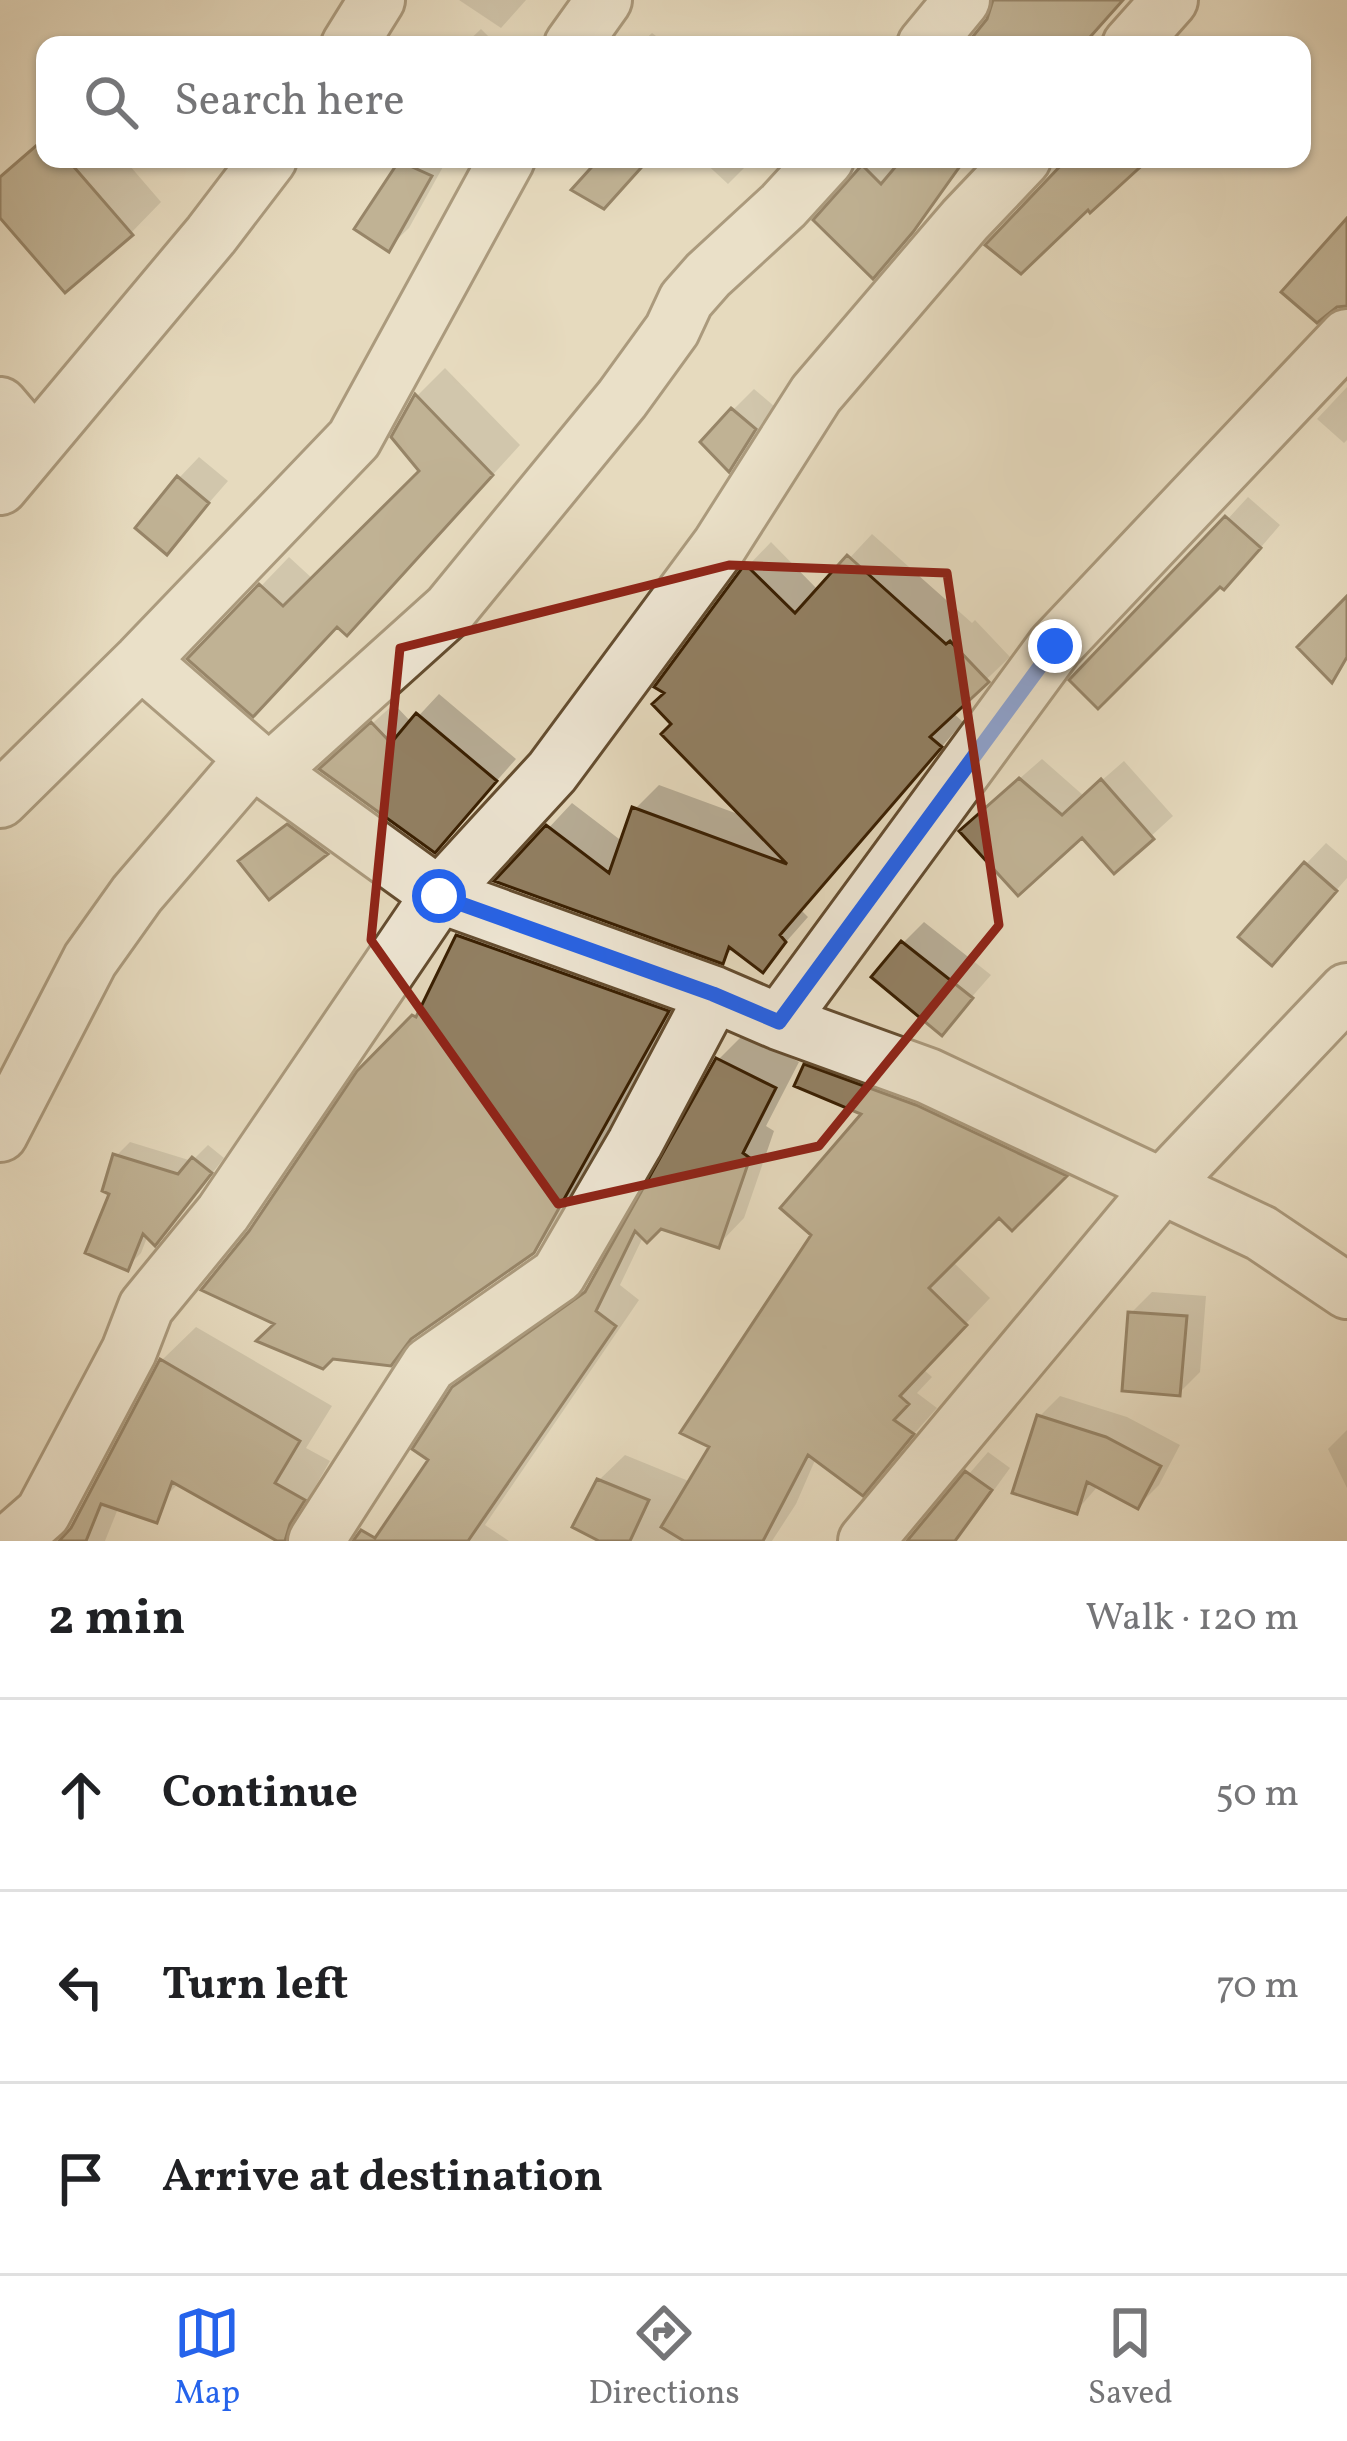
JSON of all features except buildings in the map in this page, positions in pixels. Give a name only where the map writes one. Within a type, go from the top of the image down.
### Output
[{"type":"street","points":[[354,36],[376,0]]},
{"type":"street","points":[[578,36],[604,0]]},
{"type":"street","points":[[932,36],[962,0]]},
{"type":"street","points":[[1138,36],[1170,0]]},
{"type":"street","points":[[0,487],[17,425],[211,235],[262,168]]},
{"type":"street","points":[[0,800],[141,661],[353,439],[502,168]]},
{"type":"street","points":[[0,1134],[90,960],[137,894],[261,765],[450,609],[622,399],[672,330],[686,300],[818,168]]},
{"type":"street","points":[[10,1541],[43,1513],[137,1329],[223,1214],[439,896],[552,772],[720,545],[816,394],[1014,168]]},
{"type":"street","points":[[779,1022],[1055,646],[1347,337]]},
{"type":"street","points":[[141,661],[261,765],[439,896],[928,1076],[1261,1233],[1347,1291]]},
{"type":"street","points":[[866,1541],[1164,1184],[1347,991]]},
{"type":"street","points":[[316,1541],[429,1365],[557,1275],[635,1143],[713,994]]},
{"type":"highlighted area","points":[[729,565],[947,573],[999,925],[819,1146],[558,1204],[371,940],[400,648]]},
{"type":"route","points":[[439,896],[779,1022],[1055,646]]}]
